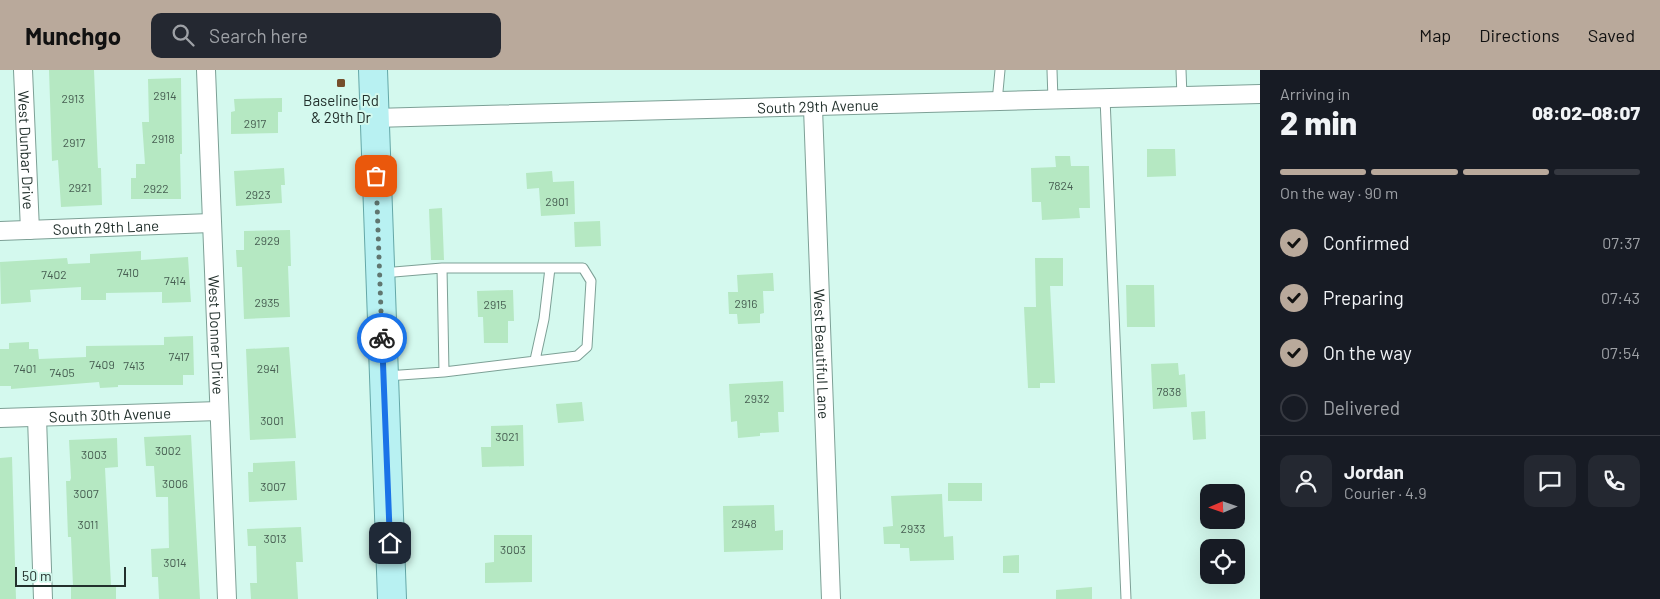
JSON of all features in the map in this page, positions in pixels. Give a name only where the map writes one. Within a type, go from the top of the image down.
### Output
[{"type":"main road","points":[[372,70],[392,599]]},
{"type":"street","name":"West Dunbar Drive","points":[[23,70],[30,230]]},
{"type":"street","name":"West Donner Drive","points":[[206,70],[227,599]]},
{"type":"street","name":"South 29th Avenue","points":[[374,118],[813,108],[1260,94]]},
{"type":"street","name":"West Beautiful Lane","points":[[813,108],[831,599]]},
{"type":"street","name":"South 29th Lane","points":[[0,232],[211,223]]},
{"type":"street","name":"South 30th Avenue","points":[[0,418],[219,411]]},
{"type":"street","points":[[37,417],[43,599]]},
{"type":"lane","points":[[997,102],[1000,70]]},
{"type":"lane","points":[[1052,70],[1053,100]]},
{"type":"lane","points":[[1181,70],[1182,96]]},
{"type":"lane","points":[[1105,98],[1126,599]]},
{"type":"lane","points":[[380,273],[442,268],[583,268],[590,281],[587,347],[577,356],[444,372],[384,376]]},
{"type":"lane","points":[[442,268],[444,372]]},
{"type":"lane","points":[[535,360],[544,319],[550,268]]},
{"type":"building","points":[[49,70],[94,70],[98,168],[101,168],[102,205],[61,207],[58,160],[52,161]]},
{"type":"building","points":[[181,78],[181,199],[131,199],[131,178],[136,178],[136,164],[145,164],[142,122],[149,122],[148,79]]},
{"type":"building","points":[[282,98],[282,112],[278,112],[278,133],[231,134],[231,112],[235,111],[234,99]]},
{"type":"building","points":[[1147,149],[1175,149],[1176,176],[1147,177]]},
{"type":"building","points":[[1055,156],[1070,156],[1071,166],[1089,166],[1090,208],[1079,208],[1080,218],[1042,220],[1041,202],[1032,202],[1031,168],[1056,167]]},
{"type":"building","points":[[284,168],[285,185],[281,185],[282,203],[236,206],[234,171]]},
{"type":"building","points":[[552,171],[553,182],[574,181],[575,214],[541,216],[539,188],[527,189],[526,173]]},
{"type":"building","points":[[442,208],[444,260],[431,260],[429,209]]},
{"type":"building","points":[[600,221],[601,246],[575,247],[574,222]]},
{"type":"building","points":[[290,230],[291,266],[288,266],[290,317],[244,319],[242,267],[237,267],[236,250],[244,250],[244,231]]},
{"type":"building","points":[[141,251],[141,260],[188,257],[191,302],[162,303],[162,292],[106,293],[106,300],[81,300],[81,287],[30,290],[31,302],[1,304],[0,262],[67,258],[68,264],[90,263],[90,254]]},
{"type":"building","points":[[1035,258],[1063,258],[1063,286],[1050,286],[1055,383],[1040,383],[1040,388],[1028,388],[1024,307],[1036,307]]},
{"type":"building","points":[[773,273],[774,291],[763,291],[764,313],[760,314],[760,323],[738,324],[737,314],[729,314],[728,292],[738,292],[737,275]]},
{"type":"building","points":[[1126,285],[1154,285],[1155,327],[1127,327]]},
{"type":"building","points":[[513,290],[514,321],[508,321],[508,343],[484,343],[483,317],[478,317],[477,291]]},
{"type":"building","points":[[193,336],[194,375],[183,375],[183,385],[118,385],[118,387],[100,388],[99,382],[11,389],[11,386],[0,386],[0,349],[9,349],[9,343],[29,342],[29,349],[38,349],[39,359],[86,357],[86,346],[164,345],[164,337]]},
{"type":"building","points":[[289,347],[296,438],[250,440],[246,349]]},
{"type":"building","points":[[1178,363],[1179,375],[1185,374],[1187,407],[1153,409],[1151,364]]},
{"type":"building","points":[[783,381],[784,412],[778,412],[779,432],[760,433],[760,436],[738,438],[737,421],[731,422],[729,384]]},
{"type":"building","points":[[582,402],[584,421],[558,423],[556,404]]},
{"type":"building","points":[[1205,411],[1206,439],[1193,440],[1191,412]]},
{"type":"building","points":[[523,425],[524,466],[482,467],[481,447],[491,447],[491,426]]},
{"type":"building","points":[[191,435],[200,599],[159,599],[158,577],[152,577],[151,549],[169,548],[168,497],[156,497],[154,466],[146,466],[144,437]]},
{"type":"building","points":[[117,438],[118,467],[105,468],[111,585],[116,585],[116,599],[71,599],[71,586],[73,586],[71,537],[68,537],[66,481],[70,481],[71,478],[69,440]]},
{"type":"building","points":[[12,457],[16,599],[0,599],[0,458]]},
{"type":"building","points":[[295,461],[297,500],[249,502],[248,472],[253,472],[253,463]]},
{"type":"building","points":[[948,483],[982,483],[982,501],[948,501]]},
{"type":"building","points":[[942,494],[944,537],[953,536],[954,560],[910,561],[909,548],[900,548],[900,544],[884,544],[883,527],[893,526],[891,496]]},
{"type":"building","points":[[774,505],[775,531],[783,530],[783,550],[724,552],[723,506]]},
{"type":"building","points":[[301,527],[303,562],[296,562],[298,599],[251,599],[250,583],[257,583],[256,546],[248,546],[247,529]]},
{"type":"building","points":[[494,535],[532,535],[532,582],[485,583],[485,563],[494,562]]},
{"type":"building","points":[[1019,555],[1019,573],[1003,573],[1003,556]]},
{"type":"building","points":[[1092,587],[1092,599],[1056,599],[1056,590]]},
{"type":"way so far","points":[[376,176],[382,338]]},
{"type":"place","name":"Baseline Rd & 29th Dr","points":[[341,83]]},
{"type":"route","points":[[382,338],[390,543]]}]
